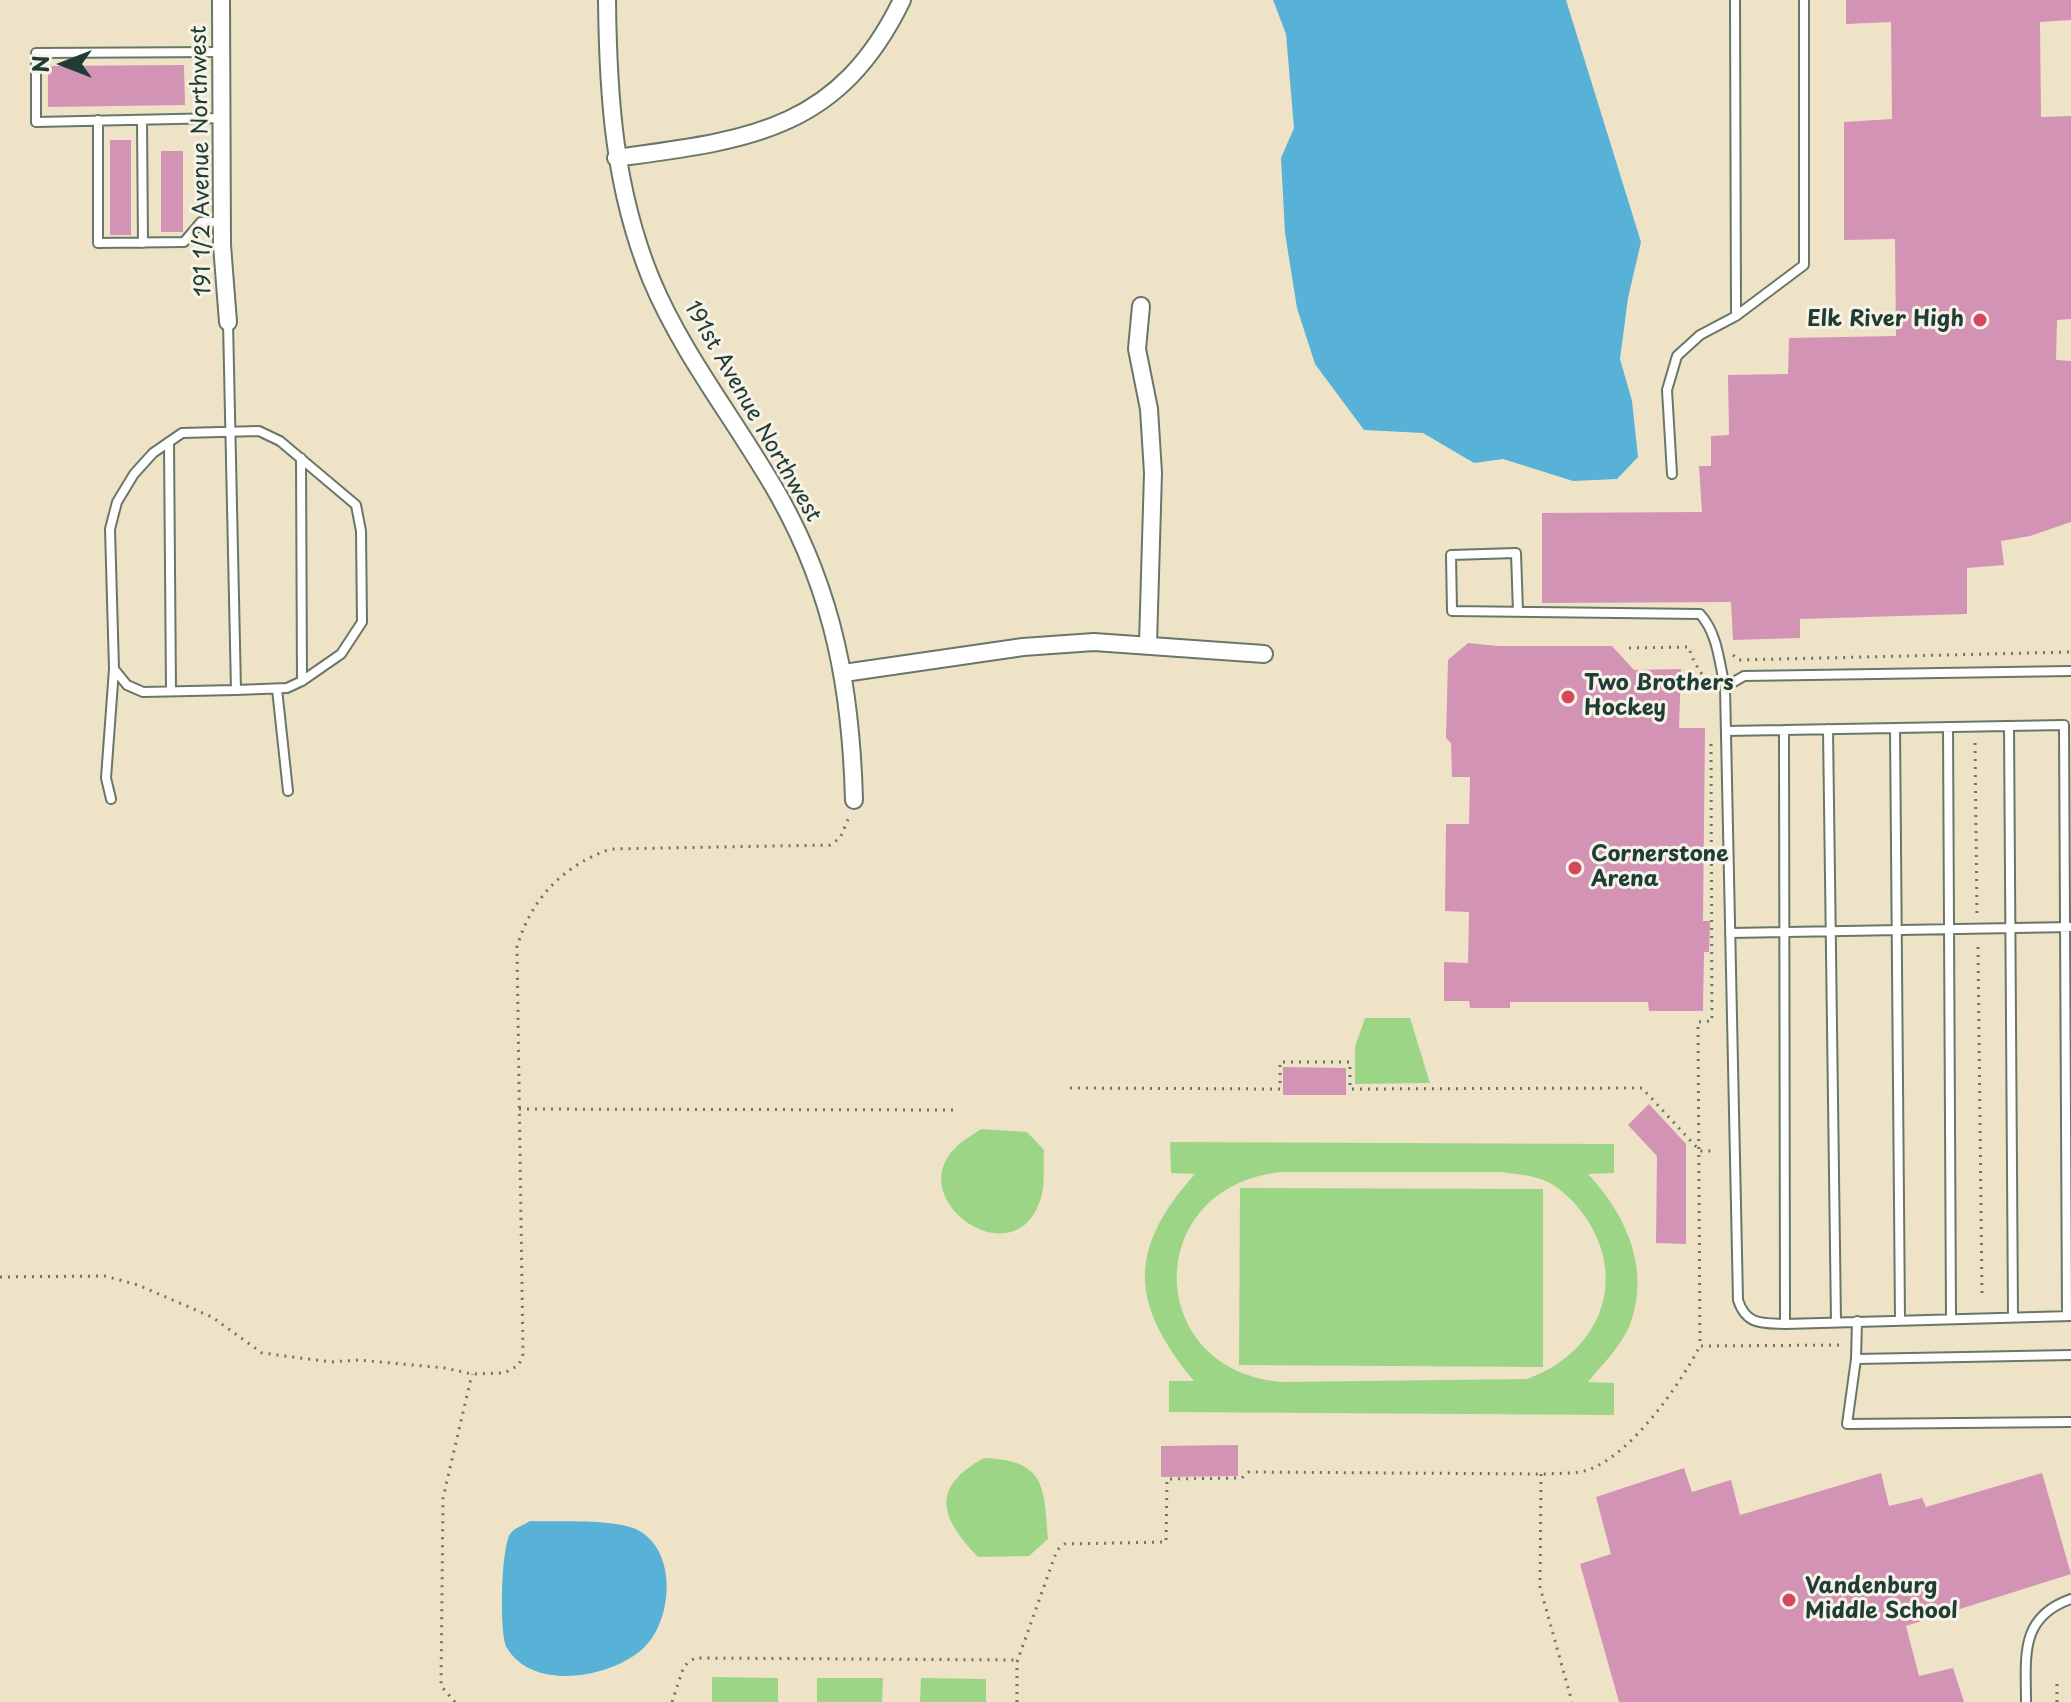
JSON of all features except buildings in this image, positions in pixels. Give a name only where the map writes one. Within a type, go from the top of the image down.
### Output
[{"type":"street","name":"191 1/2 Avenue Northwest","points":[[221,0],[222,222],[228,322]]},
{"type":"street","name":"191st Avenue Northwest","points":[[607,0],[608,61],[616,158],[630,218],[652,279],[694,364],[761,466],[797,533],[826,605],[844,673],[852,727],[854,800]]},
{"type":"street","points":[[616,158],[734,140],[784,124],[855,72],[873,52],[902,0]]},
{"type":"street","points":[[1141,306],[1137,349],[1149,409],[1153,473],[1148,644]]},
{"type":"street","points":[[844,673],[1023,647],[1094,642],[1264,654]]},
{"type":"lane","points":[[1735,0],[1736,316]]},
{"type":"lane","points":[[1672,474],[1667,390],[1677,356],[1700,335],[1736,316],[1804,265],[1804,0]]},
{"type":"lane","points":[[221,52],[36,53],[36,122],[221,118]]},
{"type":"lane","points":[[98,120],[98,243],[184,242],[201,222],[222,222]]},
{"type":"lane","points":[[142,120],[143,243]]},
{"type":"lane","points":[[228,322],[233,429],[236,690]]},
{"type":"lane","points":[[111,799],[106,778],[114,669],[110,529],[117,502],[134,474],[182,433],[233,429],[259,431],[280,441],[356,505],[361,531],[362,622],[341,654],[302,681],[277,689],[143,692],[127,685],[114,669]]},
{"type":"lane","points":[[169,442],[171,691]]},
{"type":"lane","points":[[301,458],[302,681]]},
{"type":"lane","points":[[1518,612],[1516,553],[1451,555],[1452,611],[1518,612],[1700,614],[1709,624],[1715,641],[1725,687],[1738,1300],[1743,1316],[1755,1323],[1785,1324],[2069,1316],[2064,725],[1726,731]]},
{"type":"lane","points":[[1725,687],[1744,676],[2071,671]]},
{"type":"lane","points":[[277,689],[288,791]]},
{"type":"lane","points":[[2009,726],[2013,1317]]},
{"type":"lane","points":[[1948,727],[1951,1319]]},
{"type":"lane","points":[[1895,728],[1900,1320]]},
{"type":"lane","points":[[1828,729],[1836,1321]]},
{"type":"lane","points":[[1784,730],[1785,1324]]},
{"type":"lane","points":[[1730,933],[2068,927]]},
{"type":"lane","points":[[1857,1321],[1856,1359],[1847,1424],[2071,1422]]},
{"type":"lane","points":[[1856,1359],[2071,1355]]},
{"type":"lane","points":[[2026,1702],[2025,1651],[2032,1629],[2053,1605],[2071,1599]]},
{"type":"path","points":[[1629,648],[1689,647],[1693,666],[1709,687],[1711,699]]},
{"type":"path","points":[[1730,653],[1739,660],[2071,652]]},
{"type":"path","points":[[1017,1702],[1018,1660],[1057,1550],[1065,1544],[1166,1542],[1167,1479],[1242,1478],[1249,1472],[1541,1474],[1586,1471],[1621,1452],[1687,1369],[1700,1346],[1698,1022],[1712,1021],[1711,730]]},
{"type":"path","points":[[1975,743],[1977,921]]},
{"type":"path","points":[[0,1277],[105,1276],[138,1285],[212,1317],[262,1353],[331,1362],[359,1360],[445,1368],[472,1374],[504,1373],[519,1365],[523,1354],[517,947],[537,900],[564,873],[587,857],[611,849],[830,845],[840,838],[849,823],[854,800]]},
{"type":"path","points":[[1978,947],[1982,1294]]},
{"type":"path","points":[[1070,1088],[1280,1089],[1280,1062],[1350,1062],[1350,1089],[1642,1088],[1700,1151],[1714,1151]]},
{"type":"path","points":[[519,1109],[954,1110]]},
{"type":"path","points":[[1700,1346],[1856,1345]]},
{"type":"path","points":[[455,1702],[441,1686],[442,1511],[472,1374]]},
{"type":"path","points":[[1541,1474],[1540,1587],[1572,1702]]},
{"type":"path","points":[[672,1702],[684,1666],[695,1658],[1018,1660]]},
{"type":"path","points":[[2057,1681],[2057,1702]]},
{"type":"green space","points":[[1365,1018],[1410,1018],[1430,1083],[1355,1084],[1355,1047]]},
{"type":"green space","points":[[981,1129],[1027,1132],[1044,1150],[1042,1194],[1030,1220],[1011,1232],[990,1232],[970,1224],[953,1209],[943,1190],[943,1168],[956,1147]]},
{"type":"green space","points":[[1170,1142],[1614,1144],[1614,1173],[1588,1174],[1624,1225],[1636,1265],[1638,1285],[1629,1327],[1621,1342],[1588,1382],[1614,1383],[1614,1415],[1169,1412],[1169,1381],[1194,1381],[1158,1326],[1148,1301],[1145,1277],[1148,1252],[1157,1227],[1195,1174],[1171,1173]],"holes":[[[1281,1172],[1500,1172],[1542,1180],[1565,1194],[1588,1221],[1600,1245],[1605,1270],[1605,1293],[1587,1336],[1551,1368],[1527,1379],[1283,1382],[1237,1371],[1204,1347],[1184,1315],[1177,1279],[1183,1242],[1202,1210],[1235,1185]]]},
{"type":"green space","points":[[1240,1188],[1543,1189],[1543,1367],[1239,1365]]},
{"type":"green space","points":[[984,1458],[1020,1464],[1038,1480],[1045,1505],[1048,1539],[1029,1556],[978,1557],[955,1529],[949,1516],[946,1504],[948,1492],[955,1480]]},
{"type":"green space","points":[[712,1677],[778,1678],[778,1702],[712,1702]]},
{"type":"green space","points":[[817,1678],[883,1678],[882,1702],[817,1702]]},
{"type":"green space","points":[[921,1678],[986,1679],[986,1702],[920,1702]]},
{"type":"water","points":[[1273,0],[1566,0],[1641,242],[1628,298],[1620,359],[1632,401],[1638,457],[1617,479],[1573,481],[1503,459],[1474,463],[1423,433],[1364,430],[1315,364],[1297,308],[1285,233],[1281,158],[1294,128],[1286,34]]},
{"type":"water","points":[[530,1521],[610,1523],[633,1528],[648,1537],[659,1551],[667,1587],[659,1624],[651,1640],[639,1652],[608,1668],[570,1676],[534,1670],[519,1662],[507,1648],[502,1610],[507,1543],[512,1532]]},
{"type":"place","name":"Elk River High","points":[[1980,320]]},
{"type":"place","name":"Two Brothers Hockey","points":[[1568,697]]},
{"type":"place","name":"Cornerstone Arena","points":[[1575,868]]},
{"type":"place","name":"Vandenburg Middle School","points":[[1789,1600]]}]
